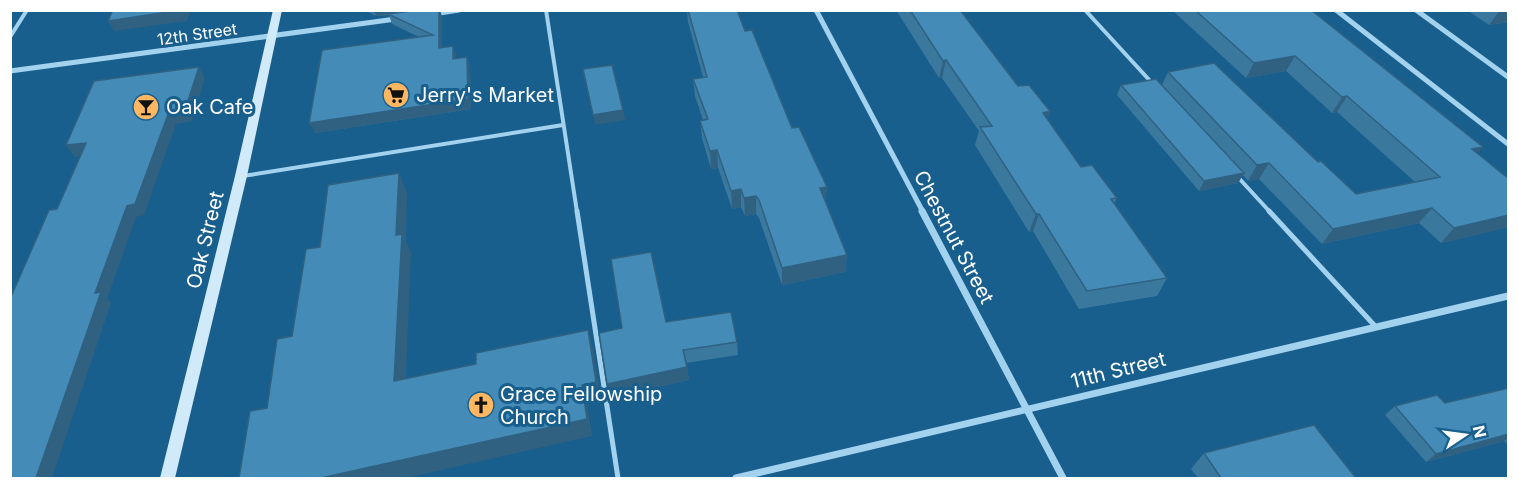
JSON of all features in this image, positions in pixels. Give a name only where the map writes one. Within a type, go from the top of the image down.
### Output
[{"type":"street","name":"Oak Street","points":[[167,478],[241,176],[278,10]]},
{"type":"street","points":[[425,15],[459,10]]},
{"type":"street","name":"Chestnut Street","points":[[816,10],[1063,478]]},
{"type":"street","points":[[1336,10],[1509,144]]},
{"type":"street","points":[[1416,10],[1509,77]]},
{"type":"street","name":"12th Street","points":[[10,71],[402,18]]},
{"type":"street","name":"11th Street","points":[[736,478],[1509,296]]},
{"type":"lane","points":[[10,37],[27,10]]},
{"type":"lane","points":[[546,10],[618,478]]},
{"type":"lane","points":[[1085,10],[1158,89]]},
{"type":"lane","points":[[241,176],[563,125]]},
{"type":"lane","points":[[1230,168],[1375,326]]},
{"type":"building","points":[[113,10],[181,10],[108,21]]},
{"type":"building","name":"Jerry's Market","points":[[439,10],[439,48],[453,46],[453,59],[467,57],[468,99],[309,123],[322,50],[433,35],[388,14]]},
{"type":"building","points":[[688,10],[737,10],[745,31],[752,30],[792,128],[799,127],[827,187],[820,188],[847,255],[782,268],[759,200],[756,196],[744,198],[741,189],[731,191],[717,150],[710,151],[700,121],[708,119],[693,79],[707,77]]},
{"type":"building","points":[[910,10],[960,10],[1018,86],[1029,85],[1050,111],[1043,113],[1081,167],[1092,165],[1117,198],[1111,199],[1167,278],[1087,291],[1039,214],[1036,214],[980,127],[992,126],[946,60],[943,61]]},
{"type":"building","points":[[1195,10],[1311,10],[1483,147],[1472,149],[1509,179],[1509,215],[1454,228],[1432,208],[1333,229],[1269,163],[1257,165],[1168,72],[1214,63],[1318,162],[1321,161],[1356,194],[1440,177],[1347,96],[1342,97],[1295,56],[1254,63]]},
{"type":"building","points":[[612,65],[623,110],[593,115],[583,69]]},
{"type":"building","points":[[199,67],[185,110],[169,112],[135,204],[127,206],[95,293],[101,292],[36,478],[10,478],[10,299],[49,210],[57,209],[86,143],[66,145],[94,81]]},
{"type":"building","points":[[1156,79],[1244,173],[1204,181],[1121,85]]},
{"type":"building","points":[[399,173],[396,235],[402,234],[394,381],[476,364],[476,353],[588,330],[596,382],[582,385],[587,419],[321,478],[239,478],[250,411],[267,408],[277,339],[292,336],[306,249],[320,247],[328,185]]},
{"type":"building","points":[[651,252],[666,322],[731,312],[737,342],[683,350],[687,367],[607,384],[599,333],[622,328],[611,259]]},
{"type":"building","points":[[1509,388],[1509,434],[1436,454],[1395,406],[1437,395],[1445,403]]},
{"type":"building","points":[[1314,425],[1356,478],[1221,478],[1204,453]]},
{"type":"place","name":"Jerry's Market","points":[[396,95]]},
{"type":"place","name":"Oak Cafe","points":[[146,107]]},
{"type":"place","name":"Grace Fellowship Church","points":[[481,405]]}]
